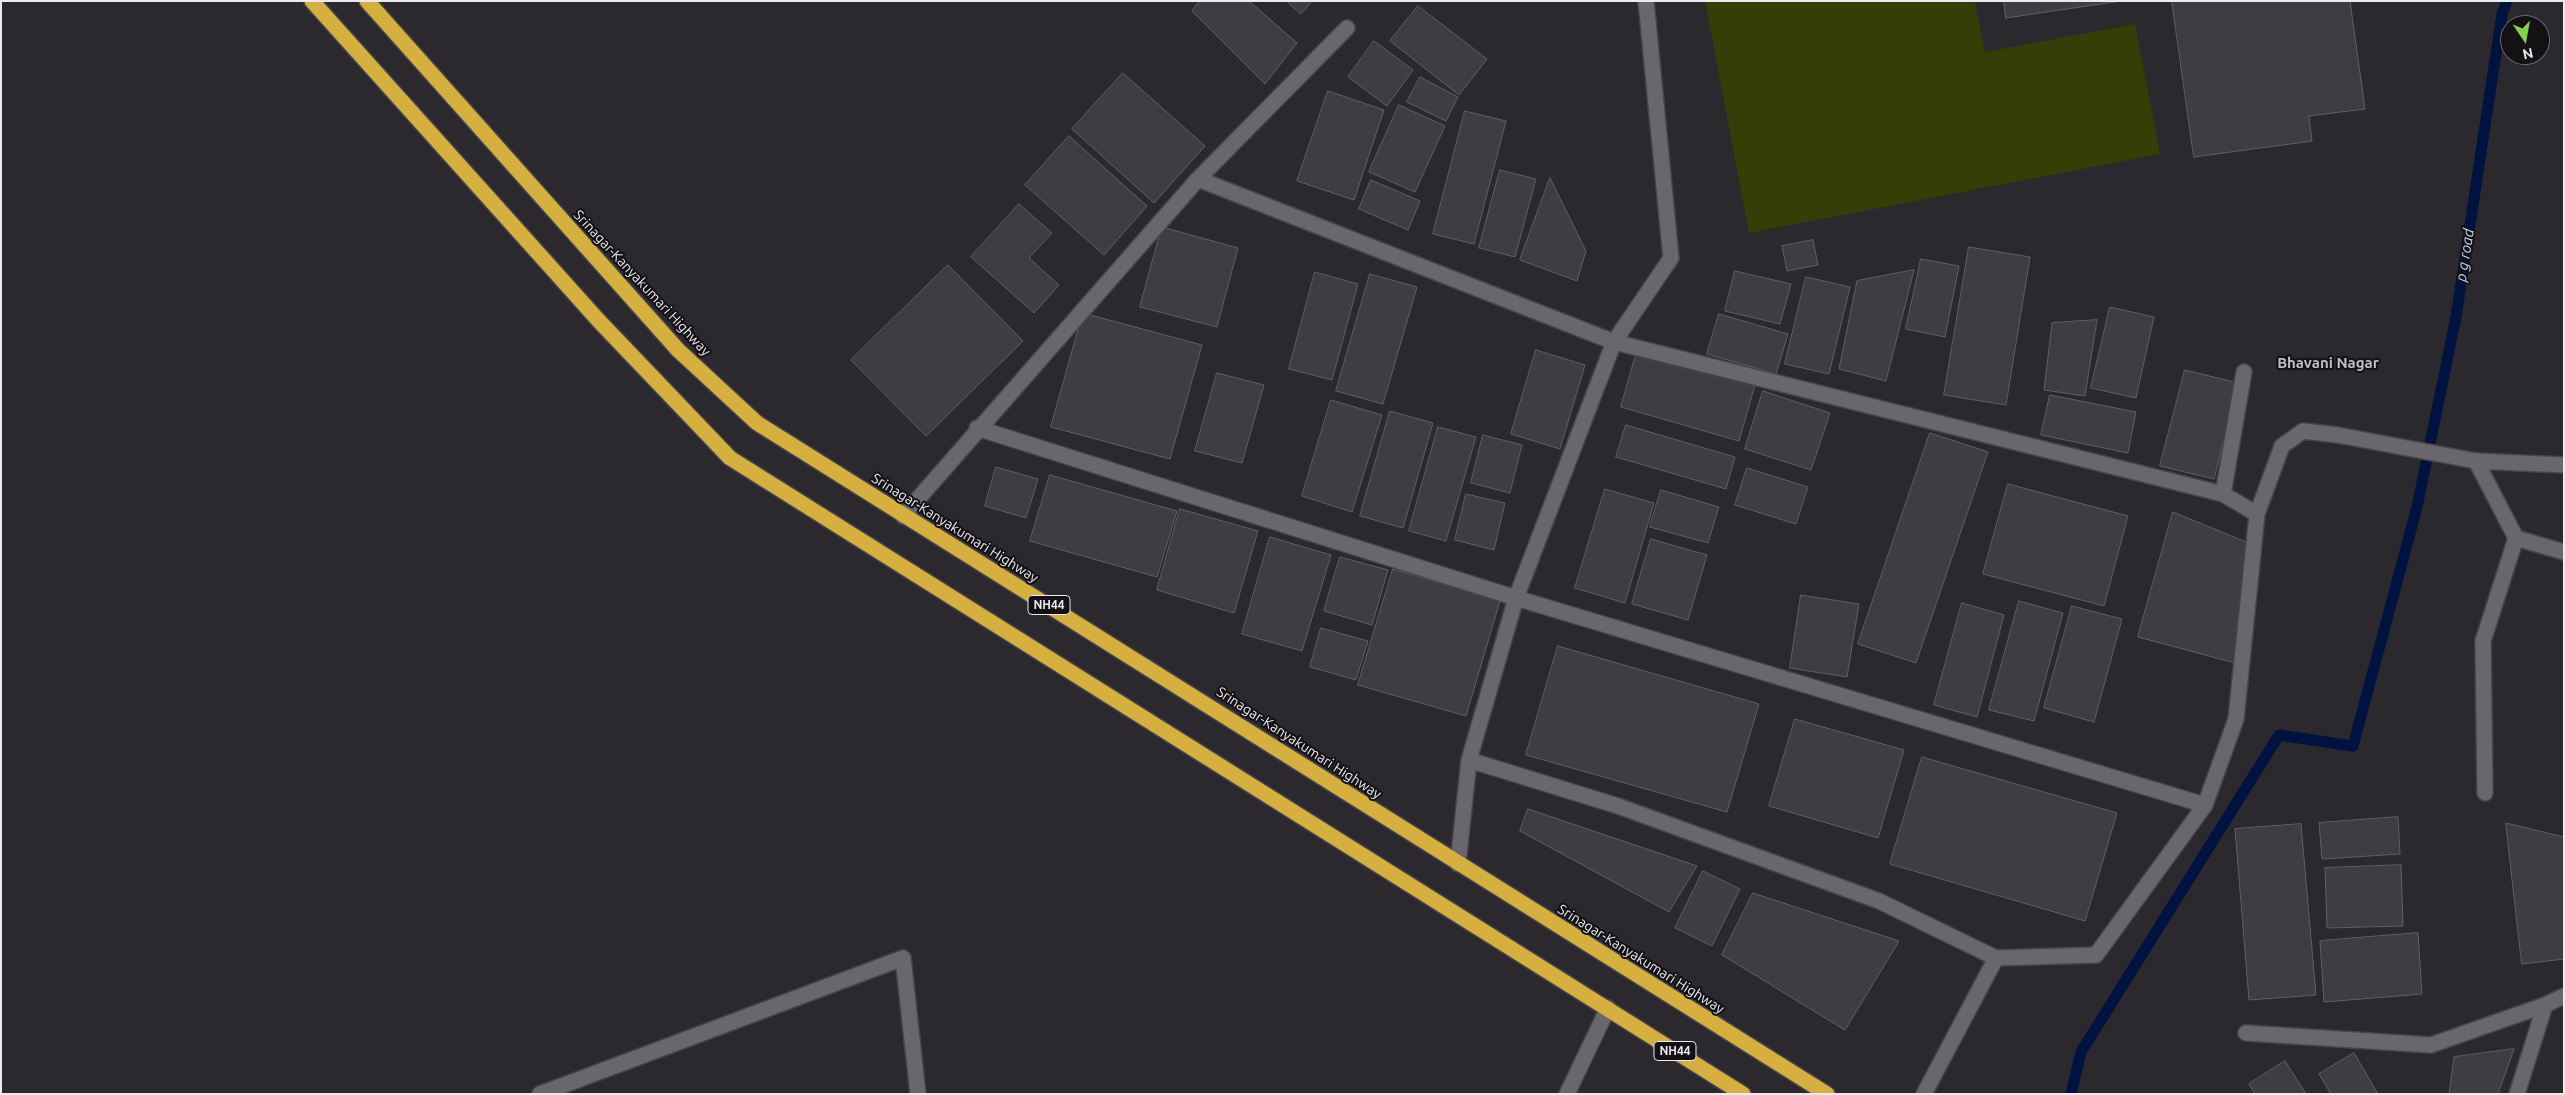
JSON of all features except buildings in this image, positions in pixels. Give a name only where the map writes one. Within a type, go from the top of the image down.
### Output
[{"type":"highway","name":"NH44","points":[[312,1],[599,321],[730,458],[1743,1094]]},
{"type":"highway","name":"Srinagar-Kanyakumari Highway","points":[[366,1],[678,350],[758,423],[903,516],[1092,631],[1458,864],[1827,1094]]},
{"type":"street","points":[[1458,864],[1469,760],[1516,598],[1614,342],[1671,258],[1646,1]]},
{"type":"street","points":[[903,516],[977,428],[1198,179],[1347,28]]},
{"type":"street","points":[[1198,179],[1614,342],[2223,494],[2257,514]]},
{"type":"street","points":[[2223,494],[2244,372]]},
{"type":"street","points":[[977,428],[1516,598],[2205,805]]},
{"type":"street","points":[[1469,760],[1618,806],[1879,901],[1996,958],[2096,955],[2205,805],[2236,719],[2257,514],[2282,446],[2303,431],[2338,435],[2476,461],[2564,464]]},
{"type":"street","points":[[2476,461],[2516,538],[2483,641],[2485,793]]},
{"type":"street","points":[[2516,538],[2564,552]]},
{"type":"street","points":[[540,1094],[904,958],[918,1094]]},
{"type":"street","points":[[1924,1094],[1996,958]]},
{"type":"street","points":[[2246,1033],[2431,1045],[2545,1005],[2564,996]]},
{"type":"street","points":[[2517,1094],[2545,1005]]},
{"type":"street","points":[[1567,1094],[1608,1008]]},
{"type":"green space","points":[[1705,1],[1975,1],[1985,52],[2135,24],[2160,154],[1749,233]]},
{"type":"waterway","name":"p g road","points":[[2071,1094],[2081,1052],[2279,735],[2353,746],[2417,507],[2456,317],[2502,14],[2507,1]]},
{"type":"district","name":"Bhavani Nagar","points":[[2328,363]]}]
